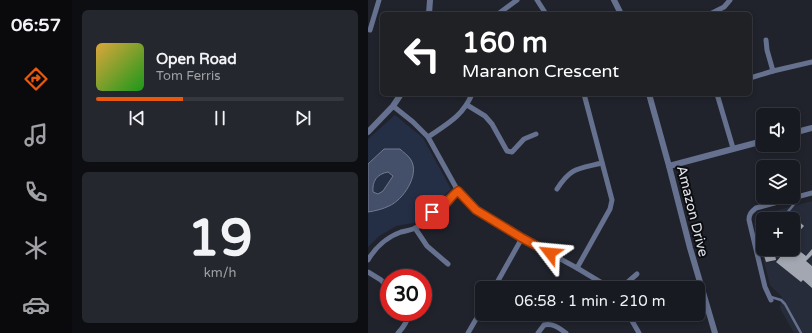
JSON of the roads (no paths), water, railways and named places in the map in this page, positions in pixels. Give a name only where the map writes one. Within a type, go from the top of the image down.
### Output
[{"type":"street","points":[[370,30],[379,0]]},
{"type":"street","points":[[429,12],[430,0]]},
{"type":"street","points":[[501,12],[517,0]]},
{"type":"street","points":[[537,0],[545,12]]},
{"type":"street","points":[[614,0],[620,12]]},
{"type":"street","points":[[714,12],[724,7],[730,0]]},
{"type":"street","points":[[766,40],[767,50],[773,71]]},
{"type":"street","points":[[752,77],[812,62]]},
{"type":"street","points":[[368,132],[393,106],[400,96]]},
{"type":"street","points":[[428,137],[456,119],[468,105],[471,96]]},
{"type":"street","points":[[577,268],[610,209],[612,200],[585,96]]},
{"type":"street","name":"Amazon Drive","points":[[650,96],[670,166],[690,248],[715,333]]},
{"type":"street","points":[[718,96],[733,148]]},
{"type":"street","points":[[468,105],[486,116],[507,151],[512,152],[524,140],[536,134]]},
{"type":"street","points":[[393,106],[413,122],[428,137],[458,191],[476,210],[599,281]]},
{"type":"street","points":[[800,131],[812,128]]},
{"type":"street","points":[[670,166],[756,143]]},
{"type":"street","points":[[557,189],[565,176],[572,171],[602,163]]},
{"type":"street","points":[[368,260],[372,252],[383,242],[399,233],[416,228],[432,212],[438,211],[446,205],[451,196],[458,191]]},
{"type":"street","points":[[800,197],[812,193]]},
{"type":"street","points":[[770,298],[765,287],[749,216],[756,208],[772,204]]},
{"type":"street","points":[[416,228],[427,246],[448,264]]},
{"type":"street","points":[[498,281],[522,238]]},
{"type":"street","points":[[368,272],[380,279]]},
{"type":"street","points":[[629,281],[637,274]]},
{"type":"street","points":[[468,333],[475,320]]},
{"type":"street","points":[[398,333],[407,321]]},
{"type":"street","points":[[632,321],[639,333]]},
{"type":"street","points":[[538,333],[544,325],[550,324],[566,333]]},
{"type":"lane","points":[[788,212],[794,204]]},
{"type":"lane","points":[[770,298],[781,300],[785,304],[801,333]]}]
